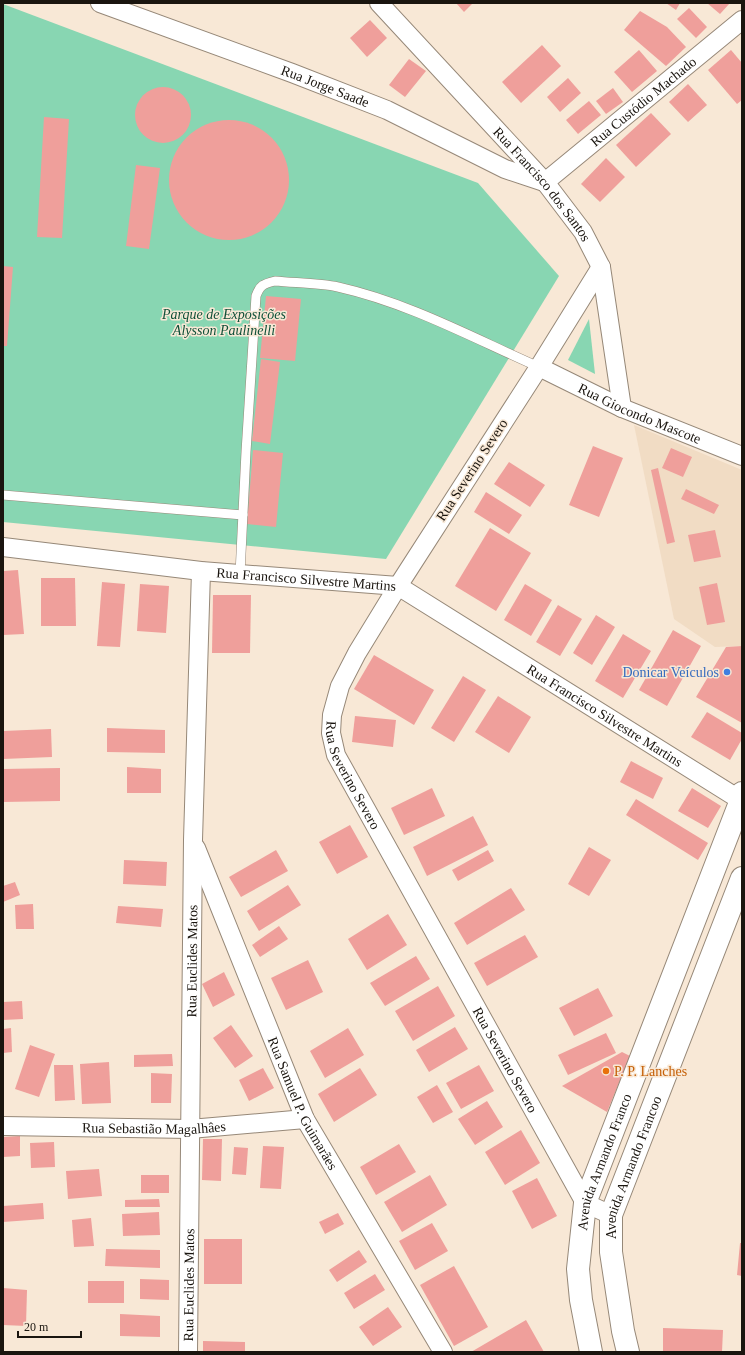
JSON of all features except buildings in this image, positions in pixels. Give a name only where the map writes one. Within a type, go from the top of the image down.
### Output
[{"type":"street","name":"Rua Francisco dos Santos","points":[[379,3],[545,182],[584,232],[601,267],[622,408]]},
{"type":"street","name":"Rua Jorge Saade","points":[[111,5],[387,110],[505,169],[545,182]]},
{"type":"street","name":"Rua Custódio Machado","points":[[545,182],[742,20]]},
{"type":"street","name":"Rua Severino Severo","points":[[585,1203],[336,755],[331,733],[332,715],[340,686],[357,653],[601,267]]},
{"type":"street","name":"Rua Giocondo Mascote","points":[[539,367],[622,408],[742,456]]},
{"type":"street","name":"Rua Francisco Silvestre Martins","points":[[3,547],[201,571],[398,586],[742,798]]},
{"type":"street","name":"Rua Euclides Matos","points":[[188,1352],[193,840],[201,571]]},
{"type":"street","name":"Avenida Armando Franco","points":[[591,1352],[581,1300],[578,1269],[585,1203],[742,798]]},
{"type":"street","name":"Rua Samuel P. Guimarães","points":[[193,840],[305,1119],[443,1352]]},
{"type":"street","name":"Avenida Armando Francoo","points":[[628,1352],[623,1331],[611,1252],[611,1216],[742,878]]},
{"type":"street","points":[[681,954],[708,966]]},
{"type":"street","name":"Rua Sebastião Magalhâes","points":[[3,1126],[190,1128],[305,1119]]},
{"type":"street","points":[[585,1203],[611,1216]]},
{"type":"lane","points":[[240,574],[256,296],[259,288],[265,284],[275,281],[337,287],[386,300],[539,367]]},
{"type":"lane","points":[[3,495],[243,515]]},
{"type":"shaded area","points":[[634,425],[742,470],[742,646],[715,647],[674,619]]},
{"type":"green space","name":"Parque de Exposições Alysson Paulinelli","points":[[3,4],[478,183],[559,276],[386,559],[3,522]]},
{"type":"green space","points":[[589,319],[595,374],[568,360]]},
{"type":"place","name":"Donicar Veículos","points":[[727,672]]},
{"type":"place","name":"P. P. Lanches","points":[[606,1071]]}]
